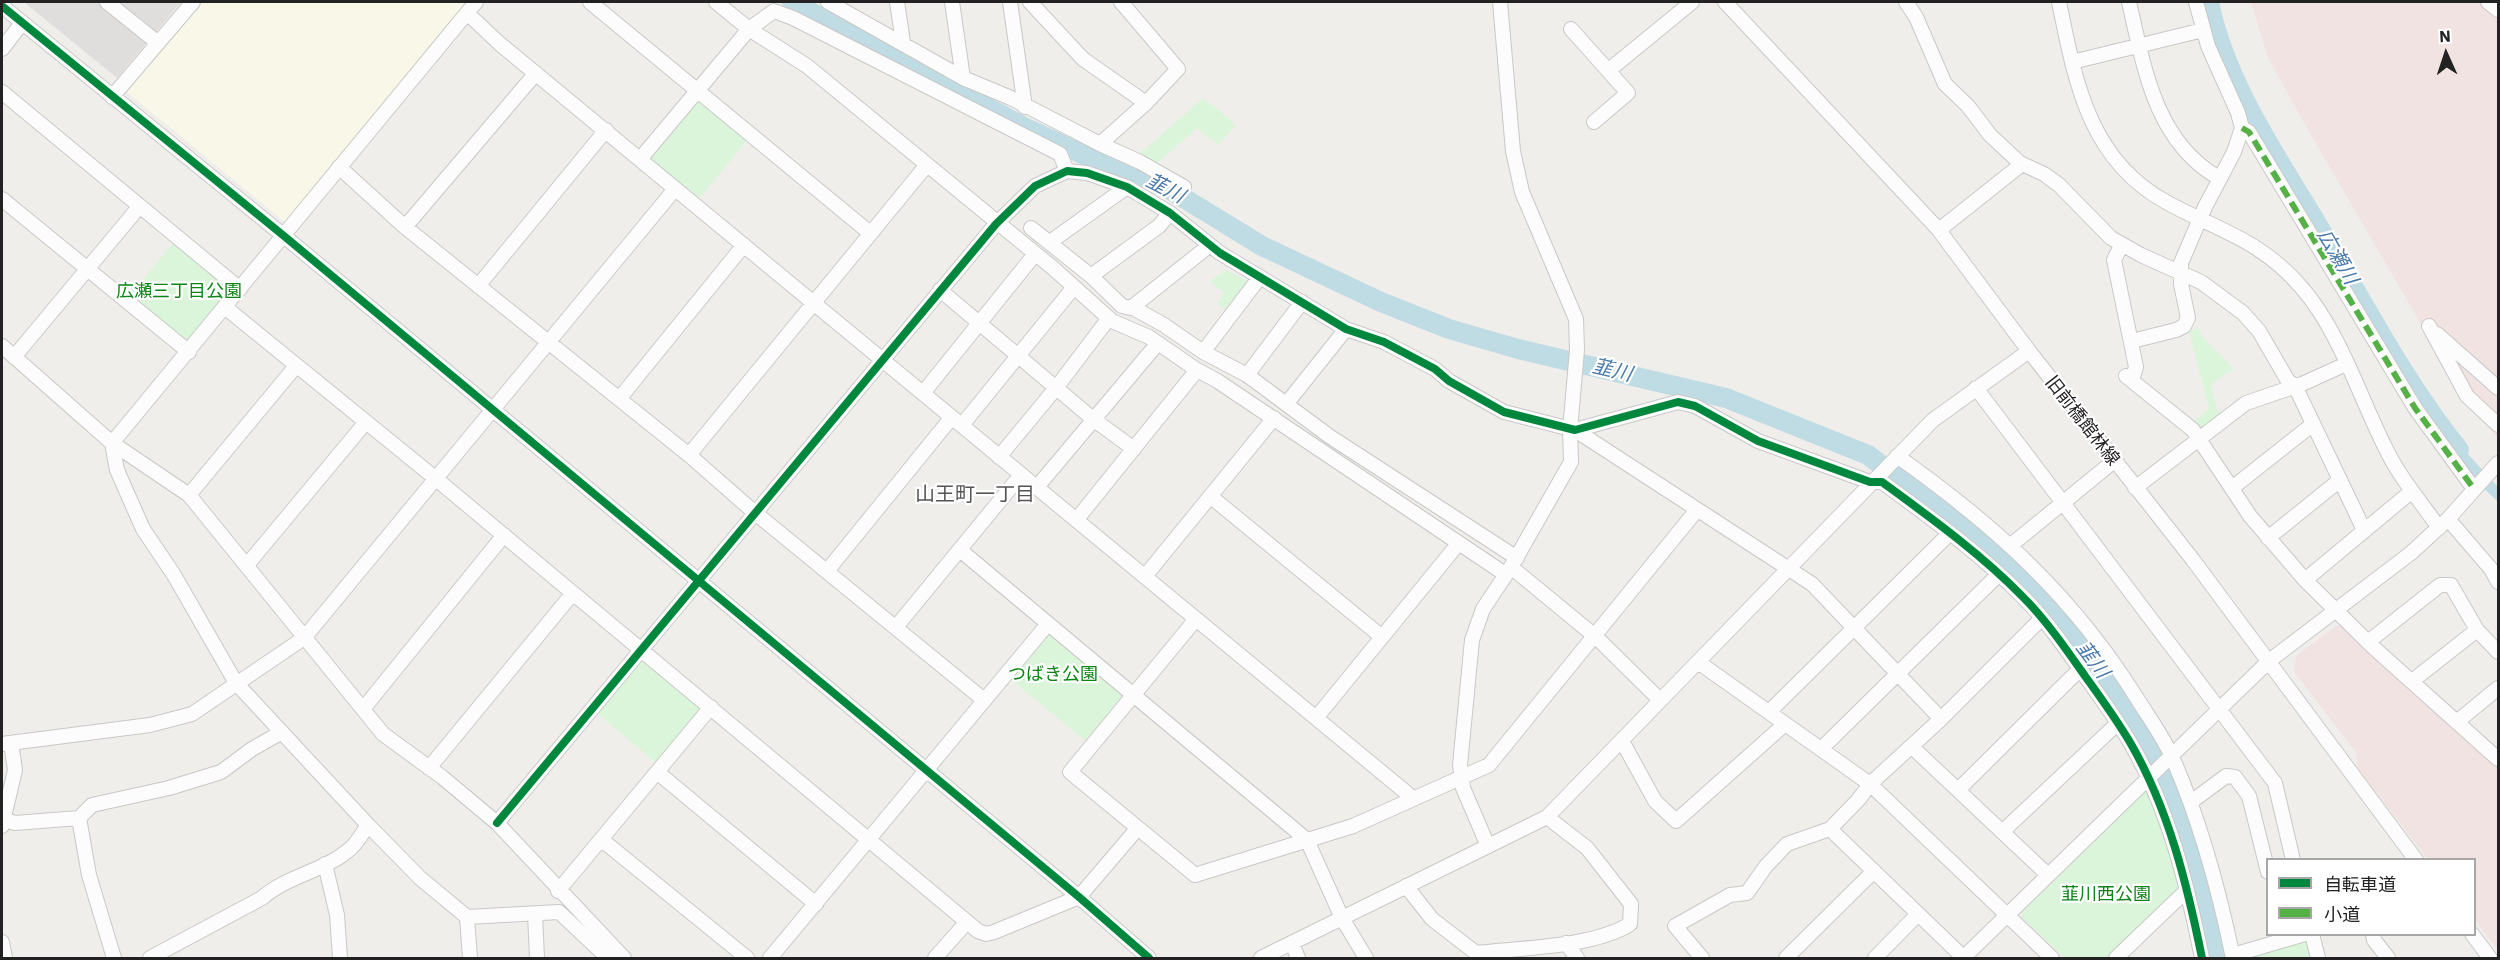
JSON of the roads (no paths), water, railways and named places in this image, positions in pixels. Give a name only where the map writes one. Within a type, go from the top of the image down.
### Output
[{"type":"street","points":[[107,2],[158,43]]},
{"type":"street","points":[[112,97],[193,2]]},
{"type":"street","points":[[112,442],[226,308],[476,2]]},
{"type":"street","points":[[590,2],[870,233]]},
{"type":"street","points":[[716,2],[749,28],[807,66],[1109,318],[1158,343],[1274,418],[1458,544],[1511,566]]},
{"type":"street","points":[[828,2],[841,6],[963,78],[1140,162],[1184,187]]},
{"type":"street","points":[[897,2],[903,42]]},
{"type":"street","points":[[952,2],[963,78]]},
{"type":"street","points":[[1010,2],[1025,107]]},
{"type":"street","points":[[1030,2],[1083,59],[1146,103]]},
{"type":"street","points":[[1100,144],[1146,103],[1178,69],[1121,2]]},
{"type":"street","points":[[1488,846],[1463,788],[1460,765],[1472,640],[1483,609],[1511,566],[1571,462],[1577,350],[1576,319],[1522,192],[1513,151],[1500,2]]},
{"type":"street","points":[[1609,70],[1692,2]]},
{"type":"street","name":"旧前橋館林線","points":[[1725,2],[1913,199],[1939,231],[2029,351],[2193,560],[2415,858]]},
{"type":"street","points":[[1906,2],[1916,17],[1946,84],[1968,106],[1990,135],[2022,164],[2044,174],[2059,185],[2092,221],[2122,244],[2201,282],[2243,313],[2259,331],[2289,381],[2295,386],[2364,530]]},
{"type":"street","points":[[2059,2],[2081,100],[2091,123],[2113,155],[2142,186],[2165,202],[2251,243],[2290,274],[2320,312],[2392,462],[2412,491],[2491,569],[2499,582]]},
{"type":"street","points":[[2129,2],[2150,92],[2163,119],[2186,150],[2219,178]]},
{"type":"street","points":[[2196,2],[2203,30],[2242,128],[2249,132],[2287,190],[2415,408],[2476,487]]},
{"type":"street","points":[[2488,2],[2499,10]]},
{"type":"street","points":[[2,6],[284,236],[490,410],[1079,897],[1149,958]]},
{"type":"street","points":[[641,158],[749,28],[774,11],[793,18],[1060,154],[1067,171]]},
{"type":"street","points":[[467,13],[675,189],[999,457],[1146,575],[1414,799]]},
{"type":"street","points":[[2,49],[22,23]]},
{"type":"street","points":[[1571,29],[1628,93],[1594,122]]},
{"type":"street","points":[[2072,62],[2203,30]]},
{"type":"street","points":[[405,227],[536,73]]},
{"type":"street","points":[[2,92],[240,289]]},
{"type":"street","points":[[2132,341],[2184,326],[2188,312],[2181,263],[2203,219],[2219,178],[2234,152],[2242,128]]},
{"type":"street","points":[[478,286],[606,130]]},
{"type":"street","points":[[1939,231],[2022,164]]},
{"type":"street","points":[[689,455],[926,166]]},
{"type":"street","points":[[339,167],[405,227],[689,455],[754,512],[984,700]]},
{"type":"street","points":[[497,823],[996,224],[1035,186],[1067,171],[1087,173],[1127,187],[1170,213],[1210,245],[1346,329],[1384,342],[1435,369],[1449,381],[1504,412],[1572,430],[1812,584],[1941,719]]},
{"type":"street","points":[[1050,242],[1127,187]]},
{"type":"street","points":[[282,732],[252,749],[221,772],[169,788],[92,805],[79,818],[15,823],[2,821],[15,770],[6,743],[150,725],[192,714],[304,638],[546,342],[675,189]]},
{"type":"street","points":[[2,199],[189,352]]},
{"type":"street","points":[[14,357],[139,207]]},
{"type":"street","points":[[1091,276],[1159,226],[1170,213]]},
{"type":"street","points":[[1031,228],[1091,276],[1122,306],[1131,308],[1164,325],[1203,352],[1246,375],[1511,566],[1596,637],[1660,700]]},
{"type":"street","points":[[2122,244],[2114,260],[2136,367],[2129,378],[2177,416],[2200,440],[2268,538],[2305,580],[2368,642],[2499,759]]},
{"type":"street","points":[[619,399],[744,245]]},
{"type":"street","points":[[1131,308],[1210,245]]},
{"type":"street","points":[[923,393],[1035,254]]},
{"type":"street","points":[[1203,352],[1260,277]]},
{"type":"street","points":[[827,571],[1074,287]]},
{"type":"street","points":[[940,290],[1093,419],[1134,449]]},
{"type":"street","points":[[1246,375],[1302,302]]},
{"type":"street","points":[[226,308],[711,707],[966,923],[986,934],[1079,897],[1137,829]]},
{"type":"street","points":[[999,457],[1056,388],[1109,318]]},
{"type":"street","points":[[2499,388],[2429,326],[2467,396],[2499,425]]},
{"type":"street","points":[[1287,403],[1346,329]]},
{"type":"street","points":[[1037,487],[1158,343]]},
{"type":"street","points":[[2,346],[112,442],[189,495],[383,734],[497,823],[558,891],[624,958]]},
{"type":"street","points":[[1262,958],[1547,817],[1933,420],[2029,351]]},
{"type":"street","points":[[2135,488],[2246,403],[2295,386],[2346,364]]},
{"type":"street","points":[[189,495],[296,366]]},
{"type":"street","points":[[1077,519],[1197,370]]},
{"type":"street","points":[[1976,388],[2275,783],[2293,858]]},
{"type":"street","points":[[1572,430],[1678,402],[1695,406],[1758,441],[1875,478],[1950,533],[1999,574],[2025,598],[2080,669],[2118,723],[2151,776],[2173,838],[2202,958]]},
{"type":"street","points":[[1146,575],[1274,418]]},
{"type":"street","points":[[247,565],[366,422]]},
{"type":"street","points":[[2232,488],[2313,424]]},
{"type":"street","points":[[112,442],[117,470],[143,529],[174,575],[236,683],[368,825],[420,878],[467,917],[559,912],[604,956]]},
{"type":"street","points":[[1896,458],[1950,493],[2011,544],[2056,589],[2124,677],[2191,802],[2209,858],[2233,957],[2284,937]]},
{"type":"street","points":[[2011,544],[2114,461]]},
{"type":"street","points":[[1830,829],[1963,958],[2269,662],[2337,611],[2443,524],[2495,466]]},
{"type":"street","points":[[896,627],[1021,475]]},
{"type":"street","points":[[2268,538],[2340,480]]},
{"type":"street","points":[[2305,580],[2412,491]]},
{"type":"street","points":[[1210,496],[1382,637]]},
{"type":"street","points":[[1196,619],[1070,772],[1195,875],[1353,826],[1489,765],[1596,637],[1696,511]]},
{"type":"street","points":[[1769,712],[1950,533]]},
{"type":"street","points":[[363,709],[504,535]]},
{"type":"street","points":[[1316,718],[1458,544]]},
{"type":"street","points":[[960,550],[1047,626],[1307,840],[1342,918],[1366,958]]},
{"type":"street","points":[[1821,749],[1999,574]]},
{"type":"street","points":[[2368,642],[2440,585],[2451,585],[2478,630],[2499,652]]},
{"type":"street","points":[[429,768],[573,593]]},
{"type":"street","points":[[1702,958],[1675,926],[1730,895],[1747,893],[1766,866],[1787,844],[1830,829],[1859,799],[1869,784],[1941,719],[2041,619]]},
{"type":"street","points":[[770,958],[1047,626]]},
{"type":"street","points":[[2412,681],[2478,630]]},
{"type":"street","points":[[1698,662],[1869,784],[2052,958]]},
{"type":"street","points":[[1958,790],[2080,669]]},
{"type":"street","points":[[2458,721],[2499,688]]},
{"type":"street","points":[[558,891],[711,707]]},
{"type":"street","points":[[2002,832],[2118,723]]},
{"type":"street","points":[[1622,741],[1655,801],[1676,821],[1785,724]]},
{"type":"street","points":[[1911,746],[2048,875]]},
{"type":"street","points":[[657,772],[816,904]]},
{"type":"street","points":[[2191,802],[2226,776],[2235,777],[2248,796],[2266,864]]},
{"type":"street","points":[[1406,886],[1432,919],[1475,956],[1566,943],[1619,931],[1630,924],[1631,904],[1587,848],[1547,817]]},
{"type":"street","points":[[79,818],[89,874],[114,958]]},
{"type":"street","points":[[150,958],[262,898],[274,888],[325,864],[352,848],[368,825]]},
{"type":"street","points":[[602,840],[747,958]]},
{"type":"street","points":[[325,864],[337,915],[340,958]]},
{"type":"street","points":[[1786,958],[1874,871]]},
{"type":"street","points":[[2116,958],[2187,890]]},
{"type":"street","points":[[535,914],[537,958]]},
{"type":"street","points":[[1875,958],[1918,914]]},
{"type":"street","points":[[467,917],[470,958]]},
{"type":"street","points":[[935,958],[966,923]]},
{"type":"street","points":[[2312,936],[2318,958]]},
{"type":"street","points":[[2373,936],[2388,958]]},
{"type":"street","points":[[2474,936],[2490,958]]},
{"type":"street","points":[[2,942],[5,958]]},
{"type":"street","points":[[1292,943],[1298,958]]},
{"type":"street","points":[[1566,943],[1577,958]]},
{"type":"water","points":[[2438,429],[2446,430],[2498,487],[2498,502],[2467,472]]},
{"type":"waterway","name":"韮川","points":[[792,2],[1024,127],[1093,159],[1169,189],[1262,246],[1381,302],[1449,329],[1518,349],[1726,398],[1868,455],[2026,576],[2052,604],[2100,668],[2130,713],[2174,799],[2198,871],[2217,958]]},
{"type":"waterway","name":"広瀬川","points":[[2209,2],[2228,63],[2256,122],[2404,372],[2459,450]]},
{"type":"district","name":"山王町一丁目","points":[[975,495]]},
{"type":"park label","name":"広瀬三丁目公園","points":[[179,292]]},
{"type":"park label","name":"つばき公園","points":[[1053,675]]},
{"type":"park label","name":"韮川西公園","points":[[2106,895]]}]
